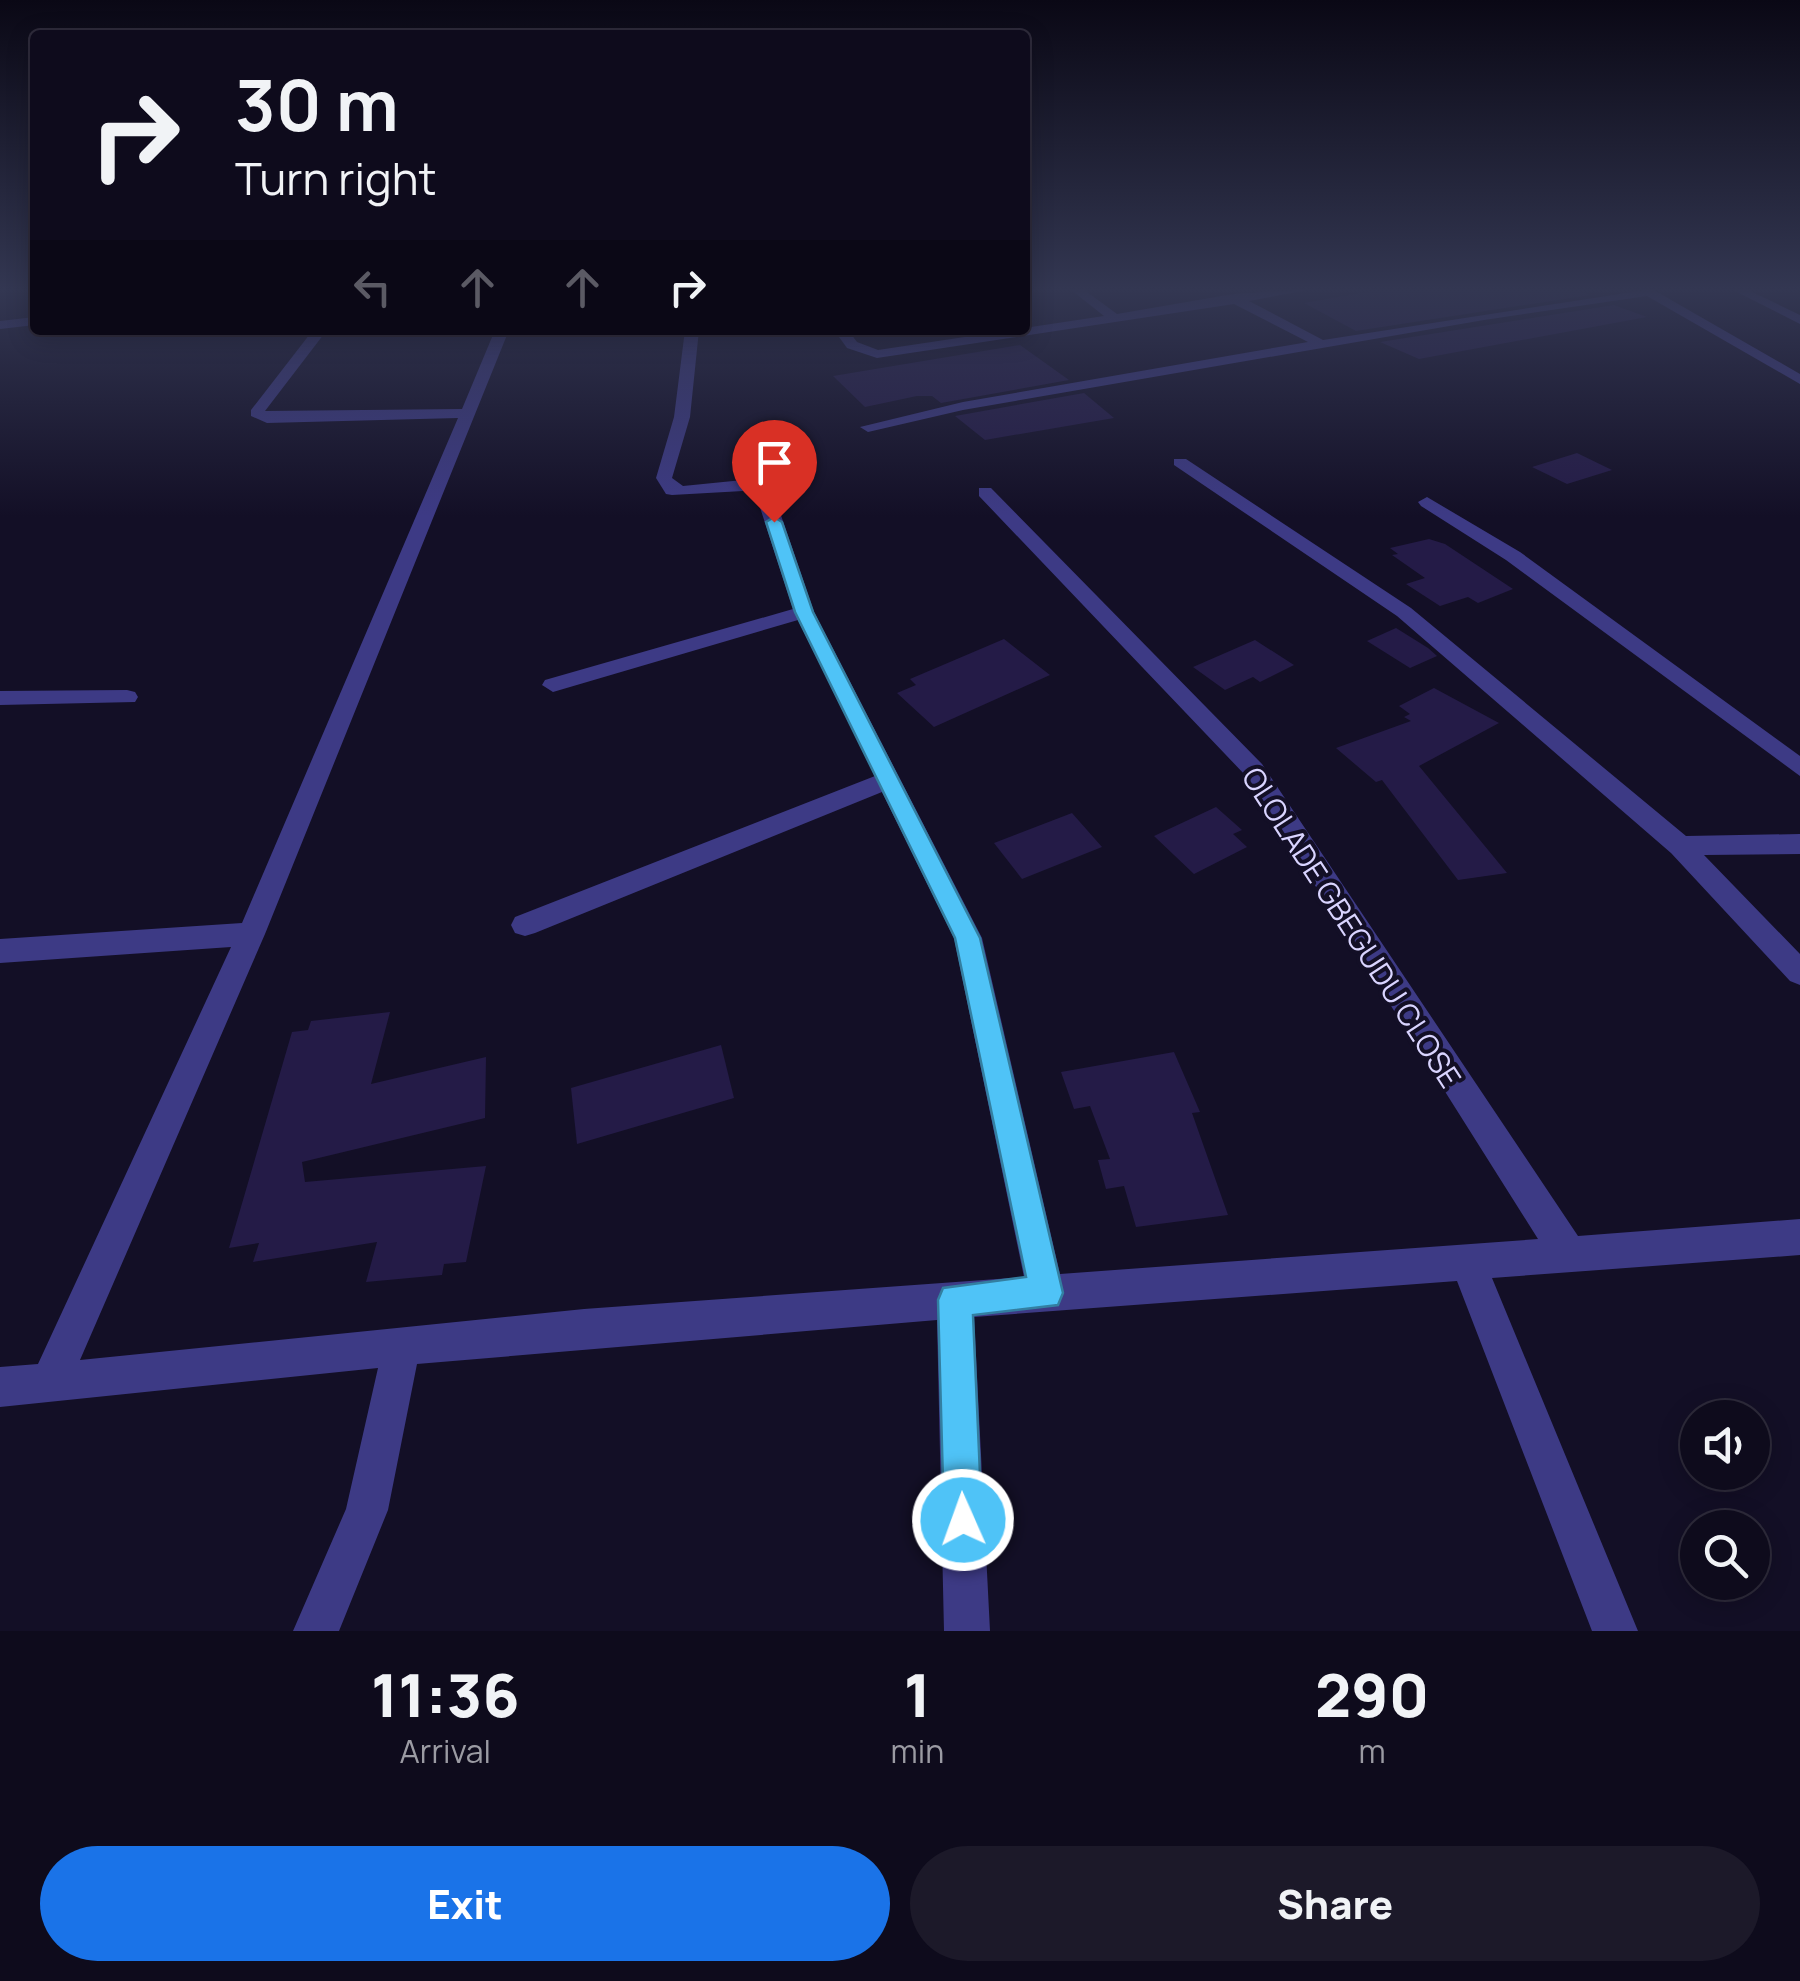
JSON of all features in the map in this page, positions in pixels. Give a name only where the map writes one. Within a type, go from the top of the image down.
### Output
[{"type":"street","points":[[293,365],[256,413],[267,418],[465,413]]},
{"type":"street","points":[[51,1380],[251,934],[486,365]]},
{"type":"street","points":[[688,365],[682,417],[664,478],[672,490],[686,494],[748,485],[764,492],[804,612],[968,938],[1046,1293]]},
{"type":"street","points":[[868,427],[963,406],[1204,365]]},
{"type":"street","points":[[1775,365],[1800,380]]},
{"type":"street","points":[[1180,462],[1404,612],[1680,846],[1800,973]]},
{"type":"street","name":"OLOLADE GBEGUDU CLOSE","points":[[986,492],[1254,770],[1568,1254]]},
{"type":"street","points":[[1427,502],[1513,556],[1800,768]]},
{"type":"street","points":[[553,685],[804,612]]},
{"type":"street","points":[[0,698],[127,697]]},
{"type":"street","points":[[525,925],[888,780]]},
{"type":"street","points":[[1680,846],[1800,844]]},
{"type":"street","points":[[0,951],[251,934]]},
{"type":"street","points":[[0,1387],[402,1346],[1800,1237]]},
{"type":"street","points":[[1467,1260],[1615,1631]]},
{"type":"street","points":[[955,1300],[967,1631]]},
{"type":"street","points":[[316,1631],[366,1510],[402,1346]]},
{"type":"building","points":[[899,365],[1048,365],[1069,380],[941,403],[932,396],[917,396],[865,407],[833,376]]},
{"type":"building","points":[[1084,393],[1114,418],[985,440],[955,416]]},
{"type":"building","points":[[1577,453],[1612,470],[1567,484],[1532,467]]},
{"type":"building","points":[[1429,539],[1445,544],[1513,589],[1478,603],[1468,597],[1440,606],[1406,584],[1425,578],[1392,555],[1398,554],[1390,548]]},
{"type":"building","points":[[1396,628],[1437,656],[1410,668],[1367,641]]},
{"type":"building","points":[[1004,639],[1050,675],[934,727],[897,693],[916,685],[910,679]]},
{"type":"building","points":[[1255,640],[1294,665],[1260,682],[1253,677],[1225,690],[1193,667]]},
{"type":"building","points":[[1434,688],[1499,723],[1419,766],[1507,873],[1458,880],[1382,780],[1376,782],[1336,748],[1411,721],[1404,717],[1410,714],[1399,706]]},
{"type":"building","points":[[1216,807],[1242,830],[1233,834],[1247,847],[1194,874],[1154,836]]},
{"type":"building","points":[[1072,813],[1102,847],[1022,879],[994,843]]},
{"type":"building","points":[[390,1012],[371,1084],[486,1057],[485,1118],[302,1162],[305,1182],[486,1166],[466,1262],[444,1264],[442,1275],[366,1282],[377,1242],[253,1262],[259,1243],[229,1248],[292,1032],[308,1030],[311,1021]]},
{"type":"building","points":[[721,1045],[734,1098],[577,1144],[571,1088]]},
{"type":"building","points":[[1174,1052],[1200,1112],[1192,1113],[1228,1215],[1136,1227],[1124,1186],[1106,1189],[1098,1160],[1110,1159],[1090,1106],[1074,1109],[1061,1072]]},
{"type":"route","points":[[774,522],[804,612],[968,938],[1046,1293],[955,1300],[963,1520]]}]
